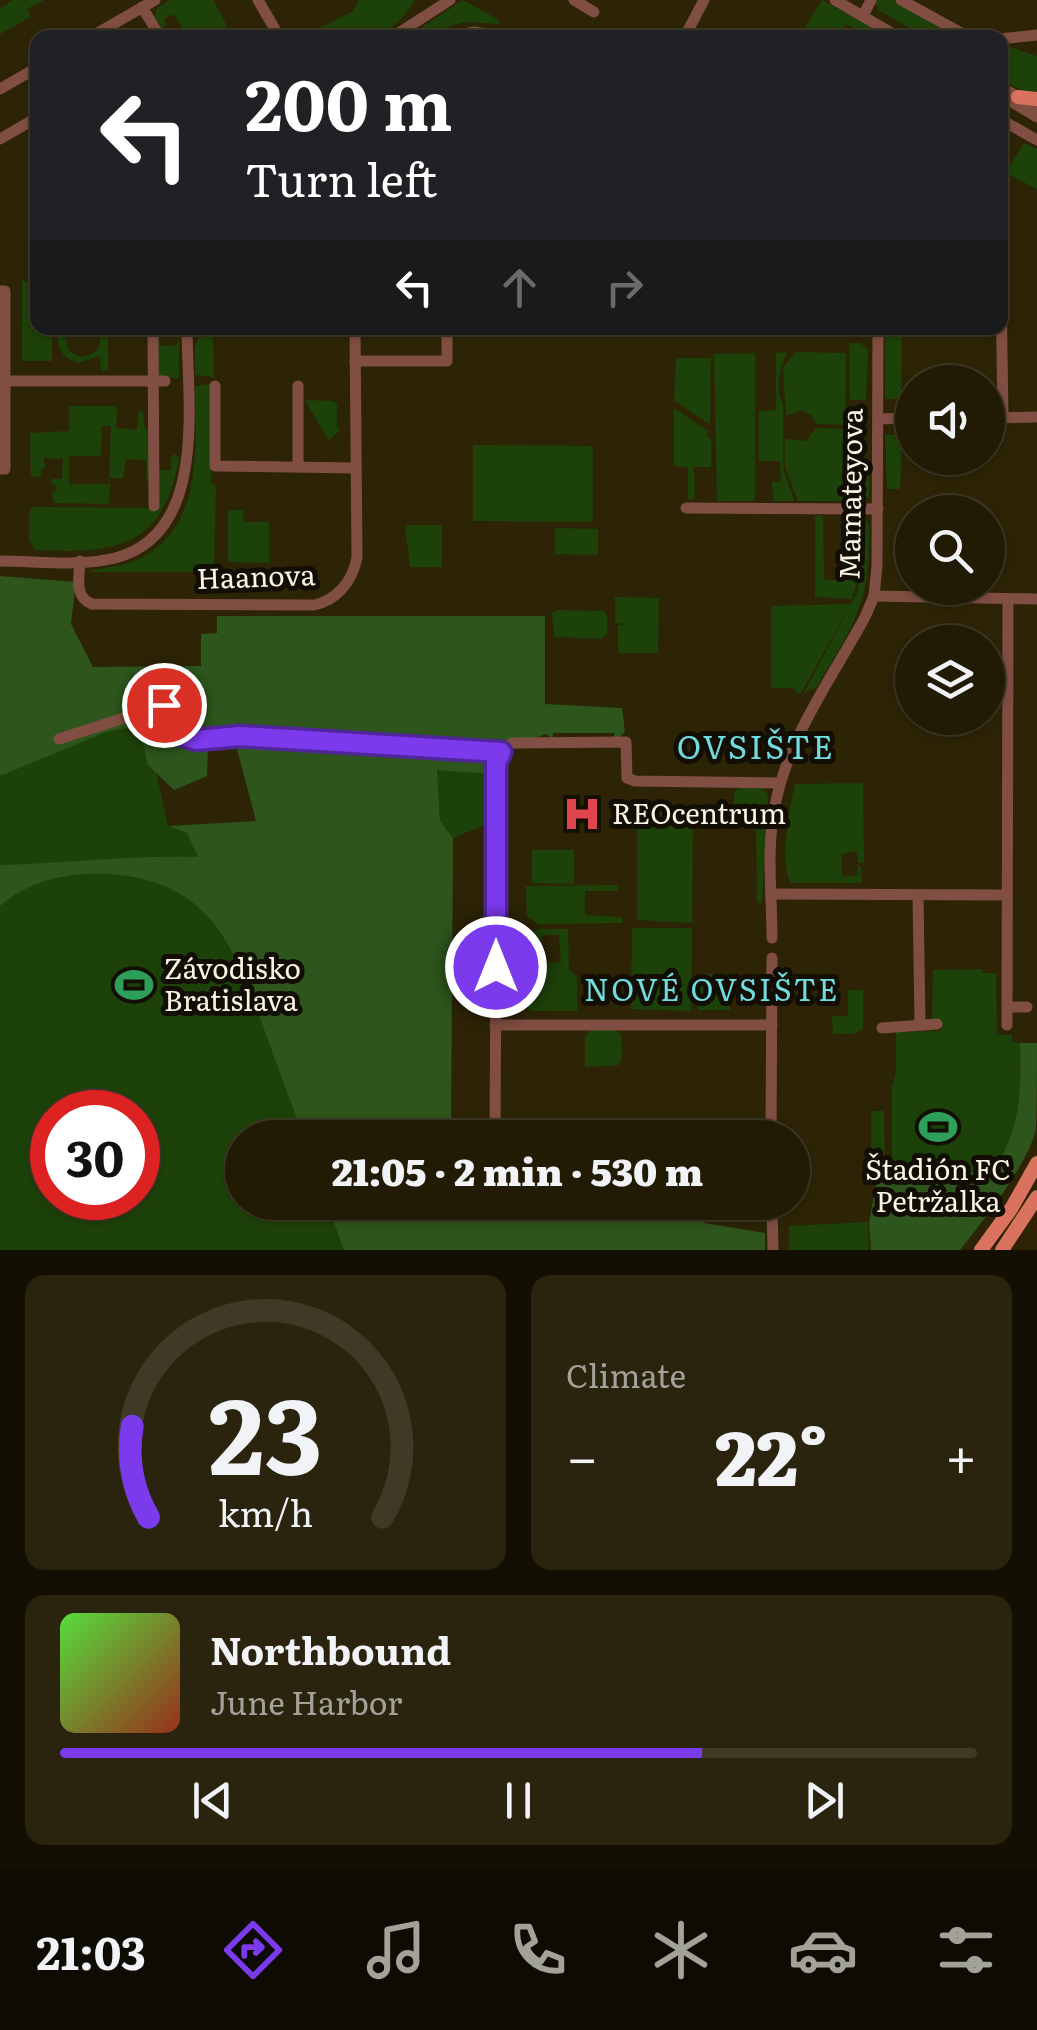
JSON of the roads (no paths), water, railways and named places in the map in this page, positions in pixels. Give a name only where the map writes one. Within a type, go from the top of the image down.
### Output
[{"type":"main road","points":[[1018,97],[1037,103]]},
{"type":"main road","points":[[981,1250],[1011,1209],[1037,1163]]},
{"type":"main road","points":[[1002,1250],[1037,1197]]},
{"type":"street","points":[[103,30],[155,0]]},
{"type":"street","points":[[258,0],[275,30]]},
{"type":"street","points":[[403,30],[450,0]]},
{"type":"street","points":[[574,0],[594,12]]},
{"type":"street","points":[[688,30],[704,0]]},
{"type":"street","points":[[834,0],[894,30]]},
{"type":"street","points":[[850,0],[869,5],[899,30]]},
{"type":"street","points":[[901,0],[955,30]]},
{"type":"street","points":[[142,7],[155,30]]},
{"type":"street","points":[[683,30],[694,18]]},
{"type":"street","points":[[1008,38],[1037,35]]},
{"type":"street","points":[[0,89],[30,72]]},
{"type":"street","points":[[1008,91],[1018,97]]},
{"type":"street","points":[[1008,101],[1037,117]]},
{"type":"street","points":[[0,139],[30,122]]},
{"type":"street","points":[[1008,124],[1037,140]]},
{"type":"street","points":[[0,291],[5,291],[2,469]]},
{"type":"street","points":[[154,335],[159,382],[154,506]]},
{"type":"street","points":[[0,561],[114,558],[138,549],[159,532],[174,510],[186,462],[187,335]]},
{"type":"street","name":"Haanova","points":[[80,561],[79,592],[84,601],[92,604],[320,604],[341,590],[356,565],[355,335]]},
{"type":"street","points":[[355,361],[447,361],[447,335]]},
{"type":"street","name":"Mamateyova","points":[[772,938],[773,820],[780,783],[794,745],[866,618],[874,596],[878,335]]},
{"type":"street","points":[[1002,335],[1002,365]]},
{"type":"street","points":[[4,382],[159,382]]},
{"type":"street","points":[[215,386],[215,466],[356,468]]},
{"type":"street","points":[[298,386],[298,467]]},
{"type":"street","points":[[1005,417],[1037,417]]},
{"type":"street","points":[[878,419],[895,418]]},
{"type":"street","points":[[686,508],[878,508]]},
{"type":"street","points":[[874,596],[1037,599]]},
{"type":"street","points":[[1007,1025],[1008,599]]},
{"type":"street","points":[[59,739],[164,705],[170,706],[184,736],[196,740],[240,736],[501,752]]},
{"type":"street","points":[[495,1120],[496,763],[501,752],[512,742],[626,742],[628,778],[635,782],[780,783]]},
{"type":"street","points":[[772,894],[1007,895]]},
{"type":"street","points":[[918,895],[920,1024]]},
{"type":"street","points":[[772,958],[772,1120]]},
{"type":"street","points":[[1007,1007],[1027,1007]]},
{"type":"street","points":[[882,1028],[937,1024]]},
{"type":"street","points":[[495,1025],[772,1025]]},
{"type":"street","points":[[771,1250],[772,1220]]},
{"type":"place","name":"REOcentrum","points":[[582,814]]},
{"type":"place","name":"Závodisko Bratislava","points":[[134,985]]},
{"type":"place","name":"Štadión FC Petržalka","points":[[938,1127]]},
{"type":"district","name":"OVSIŠTE","points":[[756,748]]},
{"type":"district","name":"NOVÉ OVSIŠTE","points":[[712,991]]}]
